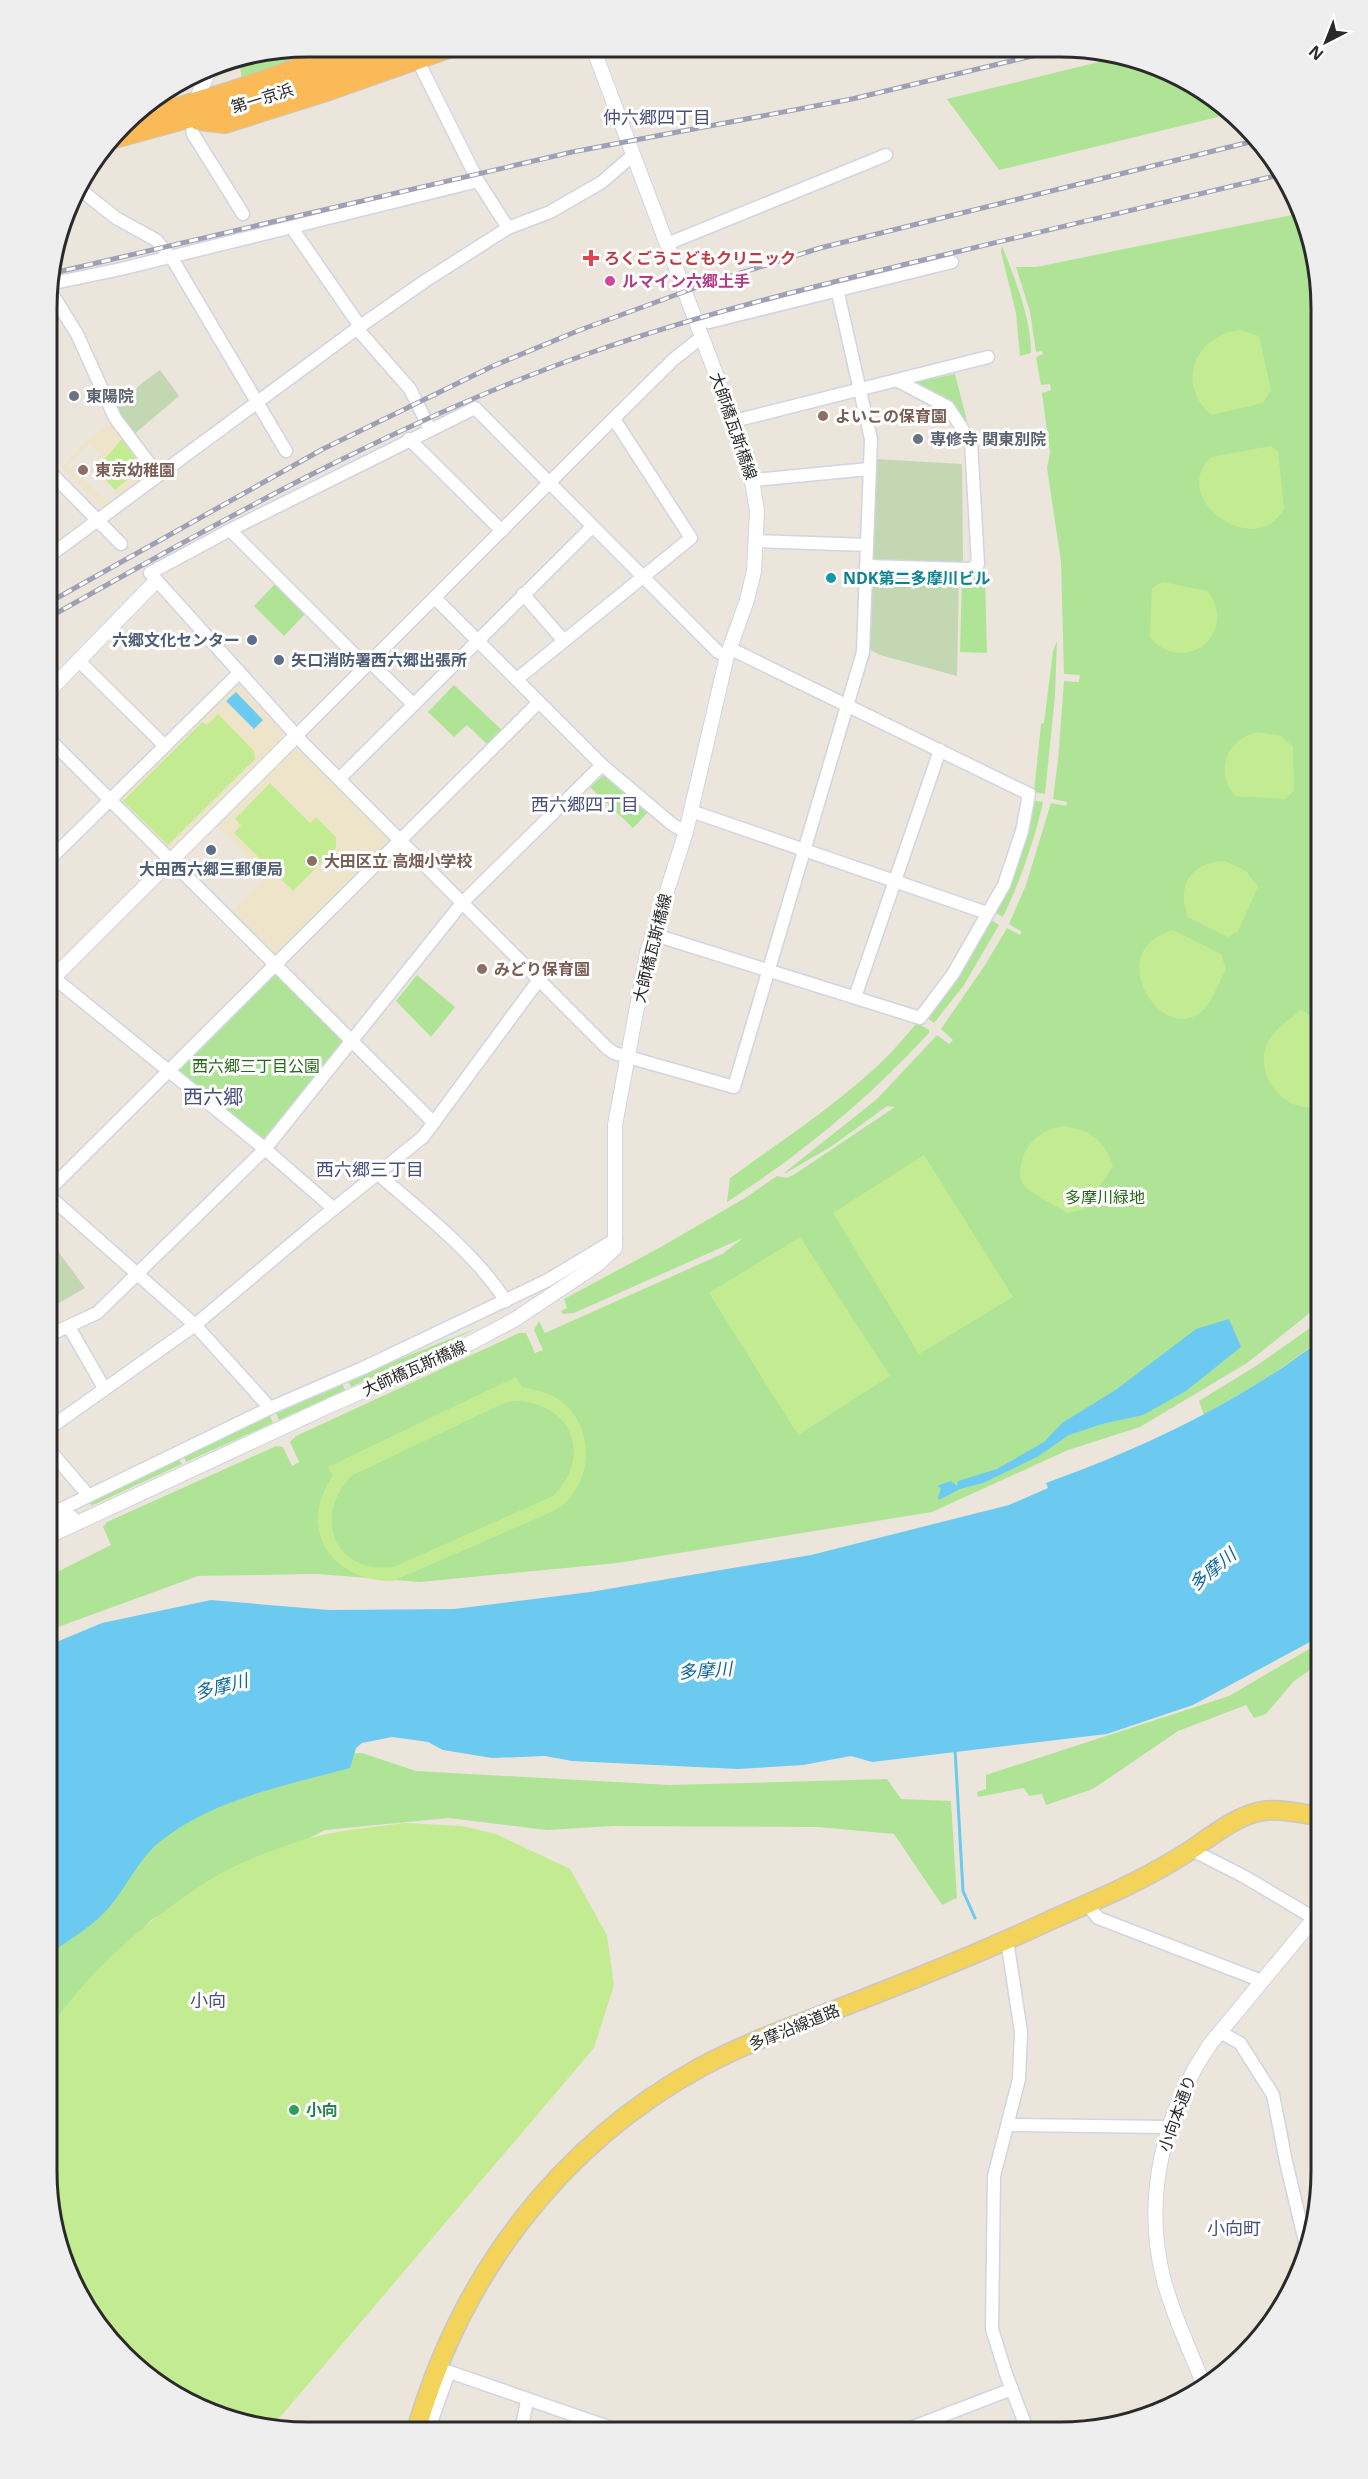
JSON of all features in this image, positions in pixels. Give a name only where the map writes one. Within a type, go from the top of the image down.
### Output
[{"type":"highway","name":"第一京浜","points":[[126,134],[192,111],[327,57]]},
{"type":"highway","name":"第一京浜","points":[[143,118],[192,111],[292,89],[399,57]]},
{"type":"main road","name":"多摩沿線道路","points":[[420,2422],[443,2371],[466,2304],[513,2228],[563,2170],[624,2116],[672,2084],[734,2051],[1007,1940],[1151,1874],[1240,1819],[1257,1812],[1274,1810],[1311,1815]]},
{"type":"street","points":[[414,57],[478,181],[508,228]]},
{"type":"street","name":"大師橋瓦斯橋線","points":[[57,1532],[459,1348],[514,1320],[598,1264],[612,1252],[616,1239],[615,1125],[628,1056],[652,934],[686,832],[728,652],[751,586],[757,511],[754,480],[734,421],[596,57]]},
{"type":"street","points":[[205,79],[192,111],[191,129],[243,214]]},
{"type":"street","points":[[667,244],[886,154]]},
{"type":"street","points":[[57,550],[425,280],[508,228],[550,212],[594,187],[632,156]]},
{"type":"street","points":[[59,282],[292,228],[478,181]]},
{"type":"street","points":[[85,193],[116,218],[156,240],[169,256],[286,451]]},
{"type":"street","points":[[292,228],[366,339],[410,389],[430,429]]},
{"type":"street","points":[[709,322],[952,262]]},
{"type":"street","points":[[652,934],[769,971],[855,997],[920,1018],[953,974],[1008,874],[1022,831],[1029,794],[847,706],[728,652],[718,652],[475,408],[230,530],[150,573],[296,736],[607,1048],[734,1086],[769,971],[806,850],[847,706],[863,652],[870,439],[837,289]]},
{"type":"street","points":[[57,302],[77,334],[115,417],[158,475]]},
{"type":"street","points":[[57,971],[172,860],[614,418],[680,354],[702,337]]},
{"type":"street","points":[[734,421],[988,357]]},
{"type":"street","points":[[866,566],[970,569],[978,564],[971,442],[948,407],[898,381]]},
{"type":"street","points":[[517,679],[691,537],[614,418]]},
{"type":"street","points":[[410,440],[502,531]]},
{"type":"street","points":[[754,480],[869,469]]},
{"type":"street","points":[[57,479],[121,544]]},
{"type":"street","points":[[339,779],[592,527]]},
{"type":"street","points":[[230,530],[368,664],[413,704]]},
{"type":"street","points":[[756,541],[867,545]]},
{"type":"street","points":[[57,683],[156,581]]},
{"type":"street","points":[[523,594],[564,641]]},
{"type":"street","points":[[435,598],[602,765],[673,825],[686,832]]},
{"type":"street","points":[[79,661],[165,746]]},
{"type":"street","points":[[57,852],[239,673]]},
{"type":"street","points":[[57,1184],[274,964],[539,702]]},
{"type":"street","points":[[57,747],[434,1123]]},
{"type":"street","points":[[855,997],[940,750]]},
{"type":"street","points":[[57,1332],[97,1313],[265,1149],[462,903],[602,765]]},
{"type":"street","points":[[691,811],[987,913]]},
{"type":"street","points":[[57,1423],[195,1325],[423,1137],[538,981]]},
{"type":"street","points":[[57,983],[100,1013],[334,1209]]},
{"type":"street","points":[[378,1174],[436,1224],[483,1270],[506,1301]]},
{"type":"street","points":[[57,1201],[195,1325],[270,1408]]},
{"type":"street","points":[[57,1511],[270,1408],[363,1368],[506,1301],[578,1264],[616,1239]]},
{"type":"street","points":[[69,1327],[104,1388]]},
{"type":"street","points":[[57,1459],[88,1495]]},
{"type":"street","points":[[57,1522],[71,1516],[78,1522]]},
{"type":"street","points":[[1192,1850],[1311,1910]]},
{"type":"street","points":[[1087,1904],[1098,1918],[1262,1981]]},
{"type":"street","name":"小向本通り","points":[[1201,2379],[1174,2314],[1159,2258],[1155,2216],[1160,2161],[1169,2127],[1197,2063],[1311,1922]]},
{"type":"street","points":[[1007,1940],[1021,2032],[1019,2079],[994,2176],[992,2329],[1024,2422]]},
{"type":"street","points":[[1220,2032],[1240,2043],[1273,2095],[1303,2233]]},
{"type":"street","points":[[1008,2125],[1169,2127]]},
{"type":"street","points":[[430,2422],[443,2371],[589,2422]]},
{"type":"street","points":[[926,2422],[1012,2389]]},
{"type":"street","points":[[523,2422],[527,2401]]},
{"type":"shaded area","points":[[112,423],[150,474],[104,509],[62,468],[86,441]],"holes":[[[90,443],[101,455],[91,468],[119,495],[109,503],[67,465]]]},
{"type":"shaded area","points":[[233,684],[239,685],[282,732],[282,741],[173,850],[167,850],[119,803],[120,799]]},
{"type":"shaded area","name":"大田区立 高畑小学校","points":[[293,750],[300,751],[388,840],[389,845],[273,956],[230,914],[267,876],[216,825]]},
{"type":"green space","points":[[292,58],[293,62],[242,80],[240,67]]},
{"type":"green space","points":[[1103,61],[1156,76],[1200,99],[1222,116],[999,170],[947,99]]},
{"type":"green space","name":"多摩川緑地","points":[[1293,215],[1298,227],[1309,275],[1311,308],[1311,1312],[1247,1363],[1140,1427],[1068,1450],[932,1512],[617,1563],[420,1582],[317,1574],[198,1576],[57,1627],[57,1572],[111,1545],[103,1527],[107,1522],[276,1446],[283,1447],[292,1466],[299,1462],[290,1442],[296,1436],[519,1333],[526,1333],[535,1353],[543,1350],[534,1330],[539,1321],[545,1333],[722,1254],[743,1238],[574,1313],[563,1314],[561,1311],[567,1308],[564,1299],[659,1248],[745,1198],[777,1176],[787,1178],[795,1174],[895,1107],[887,1106],[832,1146],[784,1173],[877,1099],[937,1035],[949,1044],[953,1040],[941,1029],[985,965],[1007,928],[1020,935],[1022,932],[1009,924],[1026,885],[1051,803],[1066,806],[1067,802],[1053,799],[1064,681],[1079,682],[1080,675],[1064,674],[1061,562],[1047,468],[1050,453],[1042,393],[1051,390],[1050,384],[1041,385],[1036,357],[1043,354],[1042,351],[1036,352],[1030,312],[1016,267],[1036,267]]},
{"type":"green space","points":[[1002,246],[1028,326],[1031,353],[1020,356],[1016,313],[1001,252]]},
{"type":"green space","points":[[1240,330],[1259,336],[1271,390],[1263,403],[1211,415],[1196,395],[1193,372],[1196,361],[1210,342],[1224,334]]},
{"type":"green space","points":[[160,370],[179,396],[133,435],[117,414],[117,407],[142,383]]},
{"type":"green space","points":[[955,374],[967,421],[964,422],[912,383]]},
{"type":"green space","points":[[122,439],[142,468],[115,490],[96,469]]},
{"type":"green space","points":[[1271,446],[1278,452],[1284,509],[1270,523],[1254,529],[1236,526],[1220,518],[1207,505],[1200,490],[1201,473],[1211,457]]},
{"type":"green space","points":[[875,459],[962,464],[963,562],[871,560]]},
{"type":"green space","points":[[870,571],[959,575],[957,676],[880,655],[869,649]]},
{"type":"green space","points":[[962,577],[985,578],[987,653],[960,652]]},
{"type":"green space","points":[[277,582],[307,612],[284,636],[254,606]]},
{"type":"green space","points":[[1162,582],[1208,591],[1216,607],[1217,622],[1212,635],[1204,645],[1192,651],[1178,653],[1164,649],[1150,638],[1152,588]]},
{"type":"green space","points":[[1057,641],[1055,696],[1045,794],[1034,792],[1041,724],[1044,723],[1053,651]]},
{"type":"green space","points":[[454,685],[503,731],[488,745],[467,725],[454,737],[428,712]]},
{"type":"green space","points":[[218,714],[254,751],[255,759],[168,845],[123,801],[202,722],[207,725]]},
{"type":"green space","points":[[1258,732],[1281,736],[1293,747],[1294,790],[1286,799],[1235,796],[1229,786],[1225,776],[1227,757],[1238,741]]},
{"type":"green space","points":[[606,773],[650,810],[633,828],[590,787]]},
{"type":"green space","points":[[270,783],[310,823],[316,817],[336,837],[336,848],[293,891],[234,833],[241,825],[235,819]]},
{"type":"green space","points":[[1032,800],[1043,802],[1026,861],[1003,917],[992,911]]},
{"type":"green space","points":[[1225,861],[1246,871],[1258,887],[1238,931],[1228,937],[1188,917],[1184,895],[1185,885],[1195,871],[1213,862]]},
{"type":"green space","points":[[988,918],[999,925],[964,985],[934,1023],[926,1017]]},
{"type":"green space","points":[[1173,930],[1221,954],[1226,969],[1205,1008],[1185,1019],[1170,1016],[1156,1006],[1145,991],[1140,973],[1141,956],[1152,941]]},
{"type":"green space","name":"西六郷三丁目公園","points":[[274,973],[280,975],[342,1039],[343,1045],[267,1140],[261,1140],[177,1072],[177,1067]]},
{"type":"green space","points":[[417,975],[455,1007],[431,1037],[396,1001]]},
{"type":"green space","points":[[1302,1010],[1311,1017],[1311,1107],[1289,1102],[1276,1091],[1267,1076],[1265,1050],[1271,1037],[1283,1024]]},
{"type":"green space","points":[[917,1023],[929,1030],[929,1033],[883,1080],[808,1145],[727,1202],[730,1178],[839,1099],[885,1059]]},
{"type":"green space","points":[[1063,1126],[1081,1130],[1095,1138],[1106,1149],[1113,1166],[1083,1210],[1067,1213],[1026,1188],[1020,1175],[1026,1150],[1036,1138],[1048,1130]]},
{"type":"green space","points":[[924,1155],[1013,1297],[919,1354],[833,1213]]},
{"type":"green space","points":[[800,1237],[890,1376],[798,1435],[709,1293]]},
{"type":"green space","points":[[57,1250],[85,1288],[57,1304]]},
{"type":"green space","points":[[480,1327],[351,1387],[347,1380]]},
{"type":"green space","points":[[1311,1327],[1311,1347],[1264,1380],[1204,1415],[1199,1401],[1259,1364]]},
{"type":"green space","points":[[516,1377],[522,1387],[554,1397],[570,1410],[584,1436],[586,1450],[581,1480],[563,1505],[393,1581],[367,1578],[355,1573],[334,1559],[326,1549],[318,1524],[318,1511],[321,1498],[333,1475],[328,1467]],"holes":[[[514,1401],[534,1403],[550,1410],[562,1421],[570,1434],[574,1448],[572,1464],[565,1480],[553,1496],[394,1567],[374,1567],[357,1562],[344,1553],[336,1540],[332,1525],[333,1509],[339,1492],[351,1476],[504,1403]]]},
{"type":"green space","points":[[342,1383],[345,1390],[279,1420],[276,1413]]},
{"type":"green space","points":[[270,1416],[273,1423],[186,1462],[183,1455]]},
{"type":"green space","points":[[178,1458],[182,1464],[91,1506],[90,1501]]},
{"type":"green space","points":[[1311,1648],[1311,1670],[1294,1681],[1266,1714],[1254,1718],[1246,1705],[1178,1731],[1093,1789],[1046,1805],[1042,1794],[1029,1796],[1024,1788],[978,1797],[977,1792],[986,1789],[986,1775],[1229,1696]]},
{"type":"green space","points":[[362,1753],[416,1771],[670,1785],[887,1779],[901,1799],[951,1801],[957,1898],[942,1905],[894,1834],[818,1827],[613,1826],[547,1830],[449,1818],[325,1830],[151,1920],[57,2021],[57,1835],[274,1757]]},
{"type":"green space","name":"小向","points":[[405,1823],[462,1826],[496,1834],[570,1869],[607,1935],[614,1985],[594,2048],[278,2420],[275,2420],[227,2409],[168,2380],[130,2349],[99,2311],[91,2297],[70,2252],[59,2204],[57,2019],[81,1988],[121,1947],[190,1893],[222,1873],[260,1855],[310,1838]]},
{"type":"water","points":[[236,692],[263,720],[254,729],[226,701]]},
{"type":"water","points":[[1229,1319],[1241,1347],[1186,1391],[1143,1415],[1102,1424],[1069,1435],[1037,1457],[983,1483],[960,1489],[939,1500],[941,1488],[937,1486],[951,1481],[957,1486],[958,1481],[997,1469],[1044,1442],[1062,1423],[1117,1389],[1196,1329]]},
{"type":"water","name":"多摩川","points":[[1311,1347],[1311,1641],[1193,1705],[1107,1734],[872,1762],[851,1756],[803,1765],[738,1769],[572,1761],[545,1756],[492,1758],[443,1750],[428,1742],[392,1737],[362,1743],[356,1748],[350,1768],[252,1795],[228,1804],[183,1826],[162,1840],[146,1856],[99,1918],[57,1949],[57,1642],[102,1623],[211,1600],[329,1610],[454,1609],[590,1592],[811,1555],[1009,1505],[1048,1488],[1046,1483],[1119,1455],[1189,1422],[1257,1384]]},
{"type":"waterway","points":[[955,1749],[963,1891],[975,1918]]},
{"type":"railway","points":[[60,272],[572,152],[852,99],[1028,57]]},
{"type":"railway","points":[[57,598],[323,449],[493,366],[580,330],[700,286],[820,248],[1249,142]]},
{"type":"railway","points":[[57,613],[246,508],[381,440],[519,380],[590,353],[678,324],[812,287],[1274,176]]},
{"type":"place","name":"ろくごうこどもクリニック","points":[[591,258]]},
{"type":"place","name":"ルマイン六郷土手","points":[[610,281]]},
{"type":"place","name":"東陽院","points":[[74,396]]},
{"type":"place","name":"よいこの保育園","points":[[823,416]]},
{"type":"place","name":"専修寺 関東別院","points":[[918,439]]},
{"type":"place","name":"東京幼稚園","points":[[83,470]]},
{"type":"place","name":"NDK第二多摩川ビル","points":[[831,578]]},
{"type":"place","name":"六郷文化センター","points":[[252,640]]},
{"type":"place","name":"矢口消防署西六郷出張所","points":[[279,660]]},
{"type":"place","name":"大田西六郷三郵便局","points":[[211,850]]},
{"type":"place","name":"大田区立 高畑小学校","points":[[312,861]]},
{"type":"place","name":"みどり保育園","points":[[482,969]]},
{"type":"place","name":"小向","points":[[294,2110]]},
{"type":"district","name":"仲六郷四丁目","points":[[657,117]]},
{"type":"district","name":"西六郷四丁目","points":[[585,804]]},
{"type":"district","name":"西六郷","points":[[213,1096]]},
{"type":"district","name":"西六郷三丁目","points":[[370,1169]]},
{"type":"district","name":"小向","points":[[208,2000]]},
{"type":"district","name":"小向町","points":[[1234,2228]]}]
